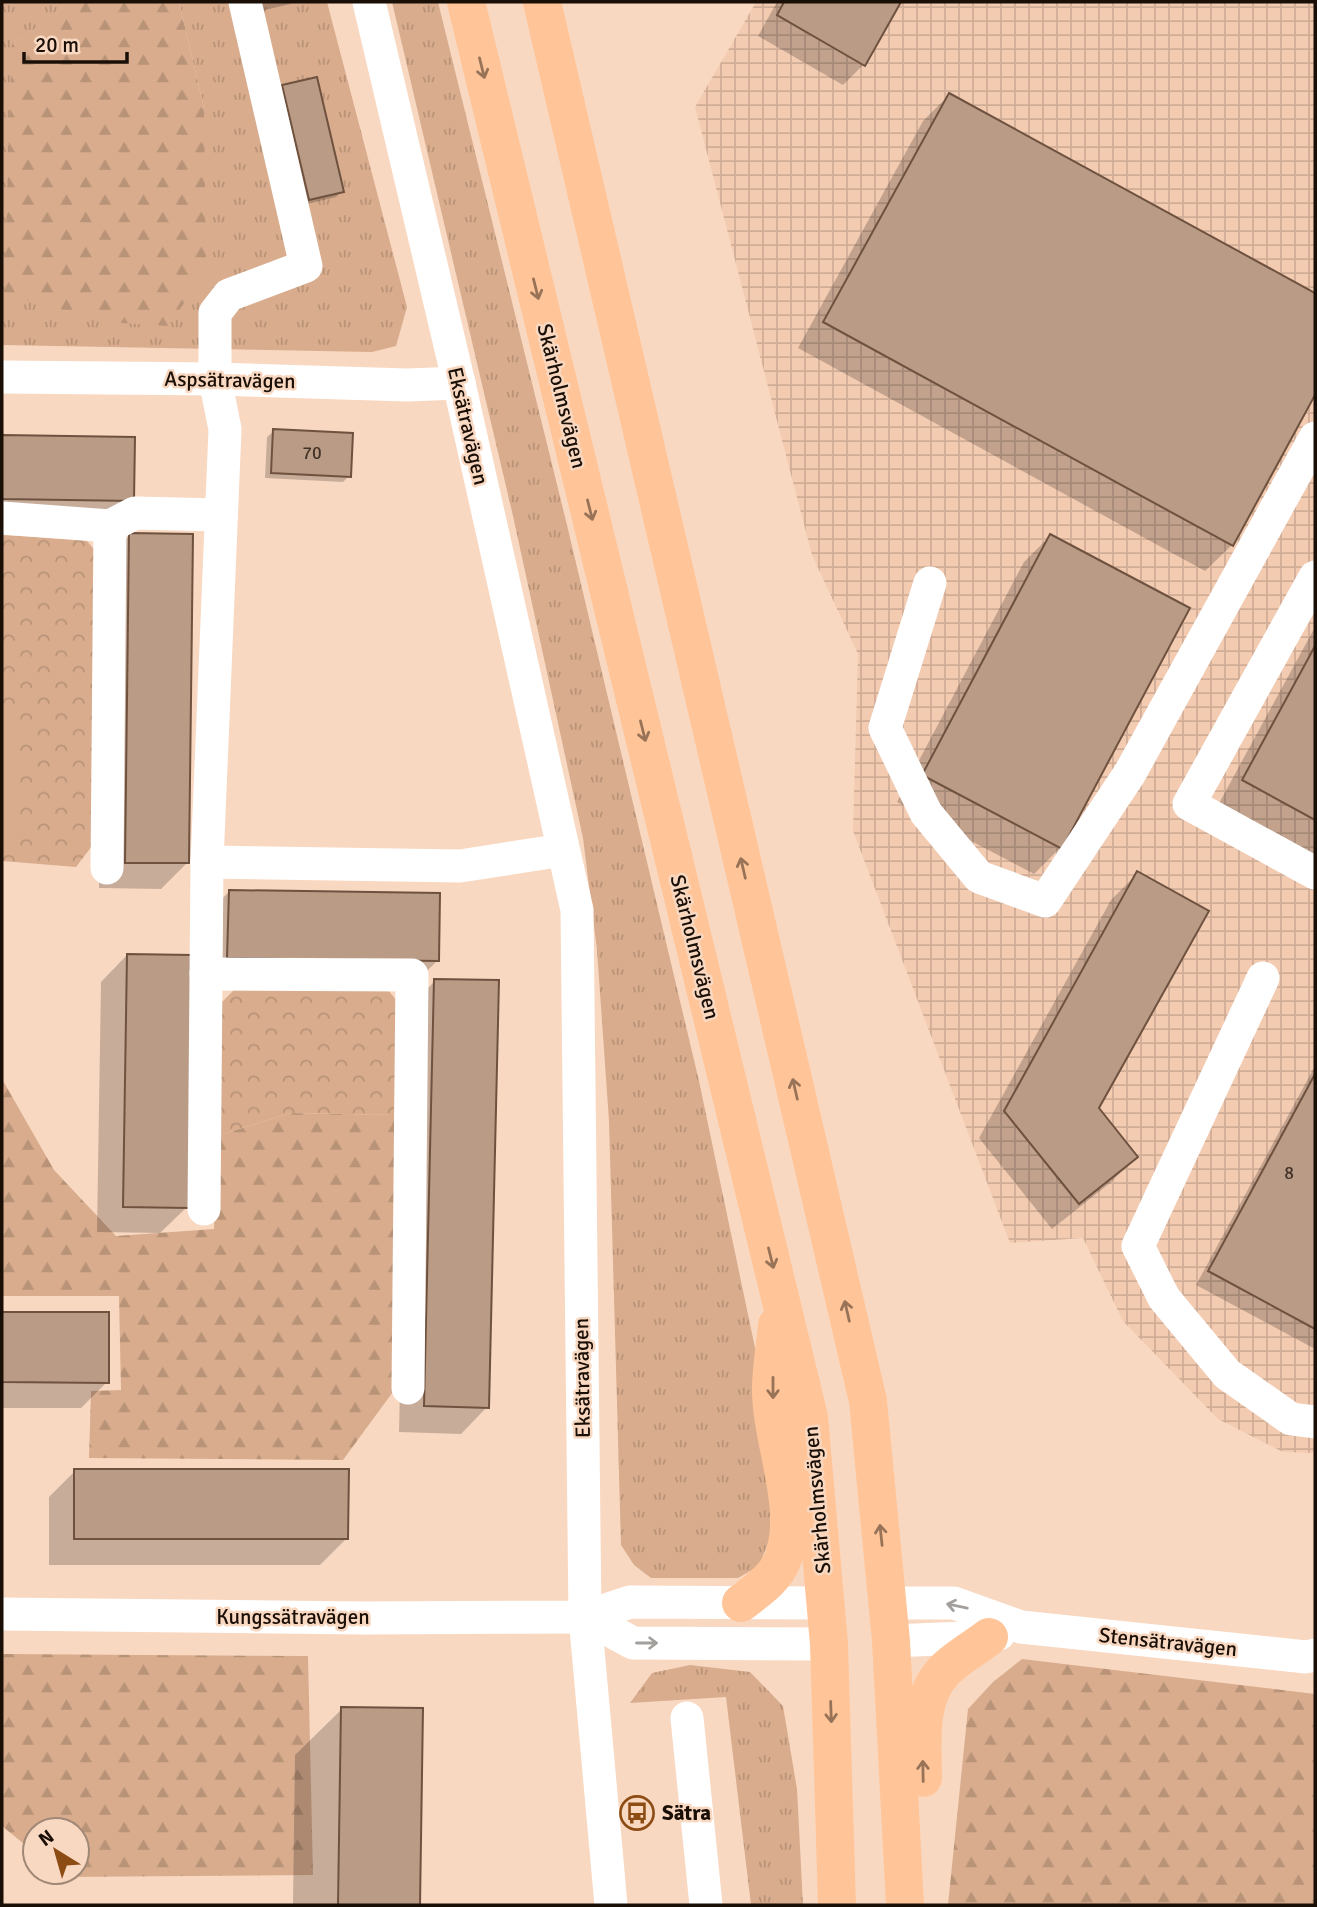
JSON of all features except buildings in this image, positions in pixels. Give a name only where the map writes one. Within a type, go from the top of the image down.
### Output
[{"type":"main road","name":"Skärholmsvägen","points":[[466,2],[809,1418],[829,1644],[837,1905]]},
{"type":"main road","points":[[542,2],[868,1401],[891,1641],[904,1896]]},
{"type":"main road","points":[[741,1603],[772,1578],[782,1560],[787,1536],[789,1513],[771,1391],[780,1296]]},
{"type":"main road","points":[[826,1604],[888,1603]]},
{"type":"main road","points":[[904,1896],[923,1801],[922,1726],[928,1701],[944,1671],[1005,1632]]},
{"type":"main road","points":[[829,1644],[891,1641]]},
{"type":"street","points":[[204,1209],[208,862],[225,429],[215,379],[215,313],[229,295],[306,266],[245,2]]},
{"type":"street","name":"Eksätravägen","points":[[369,2],[459,383],[577,910],[585,1617],[611,1905]]},
{"type":"street","name":"Aspsätravägen","points":[[2,377],[459,383]]},
{"type":"street","points":[[930,583],[886,728],[926,813],[979,877],[1045,901],[1130,773],[1315,438]]},
{"type":"street","points":[[2,518],[110,526],[135,513],[221,515]]},
{"type":"street","points":[[107,868],[110,526]]},
{"type":"street","points":[[1315,577],[1189,804],[1315,873]]},
{"type":"street","points":[[208,862],[460,866],[563,850]]},
{"type":"street","points":[[206,974],[412,975],[408,1388]]},
{"type":"street","points":[[1263,978],[1138,1246],[1164,1298],[1227,1374],[1291,1419],[1315,1422]]},
{"type":"street","name":"Kungssätravägen","points":[[2,1614],[349,1618],[585,1617],[630,1602],[826,1604]]},
{"type":"street","name":"Stensätravägen","points":[[888,1603],[954,1603],[1005,1632]]},
{"type":"street","name":"Kungssätravägen","points":[[585,1617],[633,1643],[829,1644]]},
{"type":"street","name":"Stensätravägen","points":[[891,1641],[1005,1632],[1315,1656]]},
{"type":"street","points":[[687,1718],[706,1905]]},
{"type":"shaded area","points":[[756,2],[1315,2],[1315,1453],[1283,1452],[1218,1419],[1123,1321],[1083,1238],[1010,1243],[853,831],[858,654],[812,555],[695,107]]},
{"type":"green space","points":[[2,2],[64,2],[61,11],[12,44],[204,108],[179,2],[327,2],[407,307],[396,346],[372,352],[2,345]]},
{"type":"green space","points":[[64,2],[179,2],[204,108],[206,272],[168,326],[108,322],[4,294],[12,44],[60,11]]},
{"type":"green space","points":[[392,2],[438,2],[567,525],[699,1081],[771,1424],[770,1538],[759,1566],[738,1578],[651,1578],[634,1565],[621,1545],[609,1121],[597,950],[583,838],[513,516]]},
{"type":"green space","points":[[2,535],[86,540],[99,555],[92,846],[76,867],[2,861]]},
{"type":"green space","points":[[2,712],[20,712],[18,847],[2,847]]},
{"type":"green space","points":[[237,987],[387,989],[399,1003],[394,1115],[291,1113],[216,1136],[218,1006]]},
{"type":"green space","points":[[2,1079],[54,1170],[116,1236],[214,1229],[216,1136],[291,1113],[394,1115],[398,1385],[343,1460],[89,1458],[91,1391],[121,1390],[119,1296],[2,1296]]},
{"type":"green space","points":[[2,1654],[308,1656],[313,1875],[91,1877],[91,1816],[21,1816],[21,1842],[2,1826]]},
{"type":"green space","points":[[1022,1659],[1315,1694],[1315,1905],[948,1905],[968,1709],[993,1682]]},
{"type":"green space","points":[[690,1665],[750,1672],[783,1706],[797,1789],[803,1905],[751,1905],[726,1697],[630,1703],[652,1673]]},
{"type":"place","name":"Sätra","points":[[637,1813]]}]
